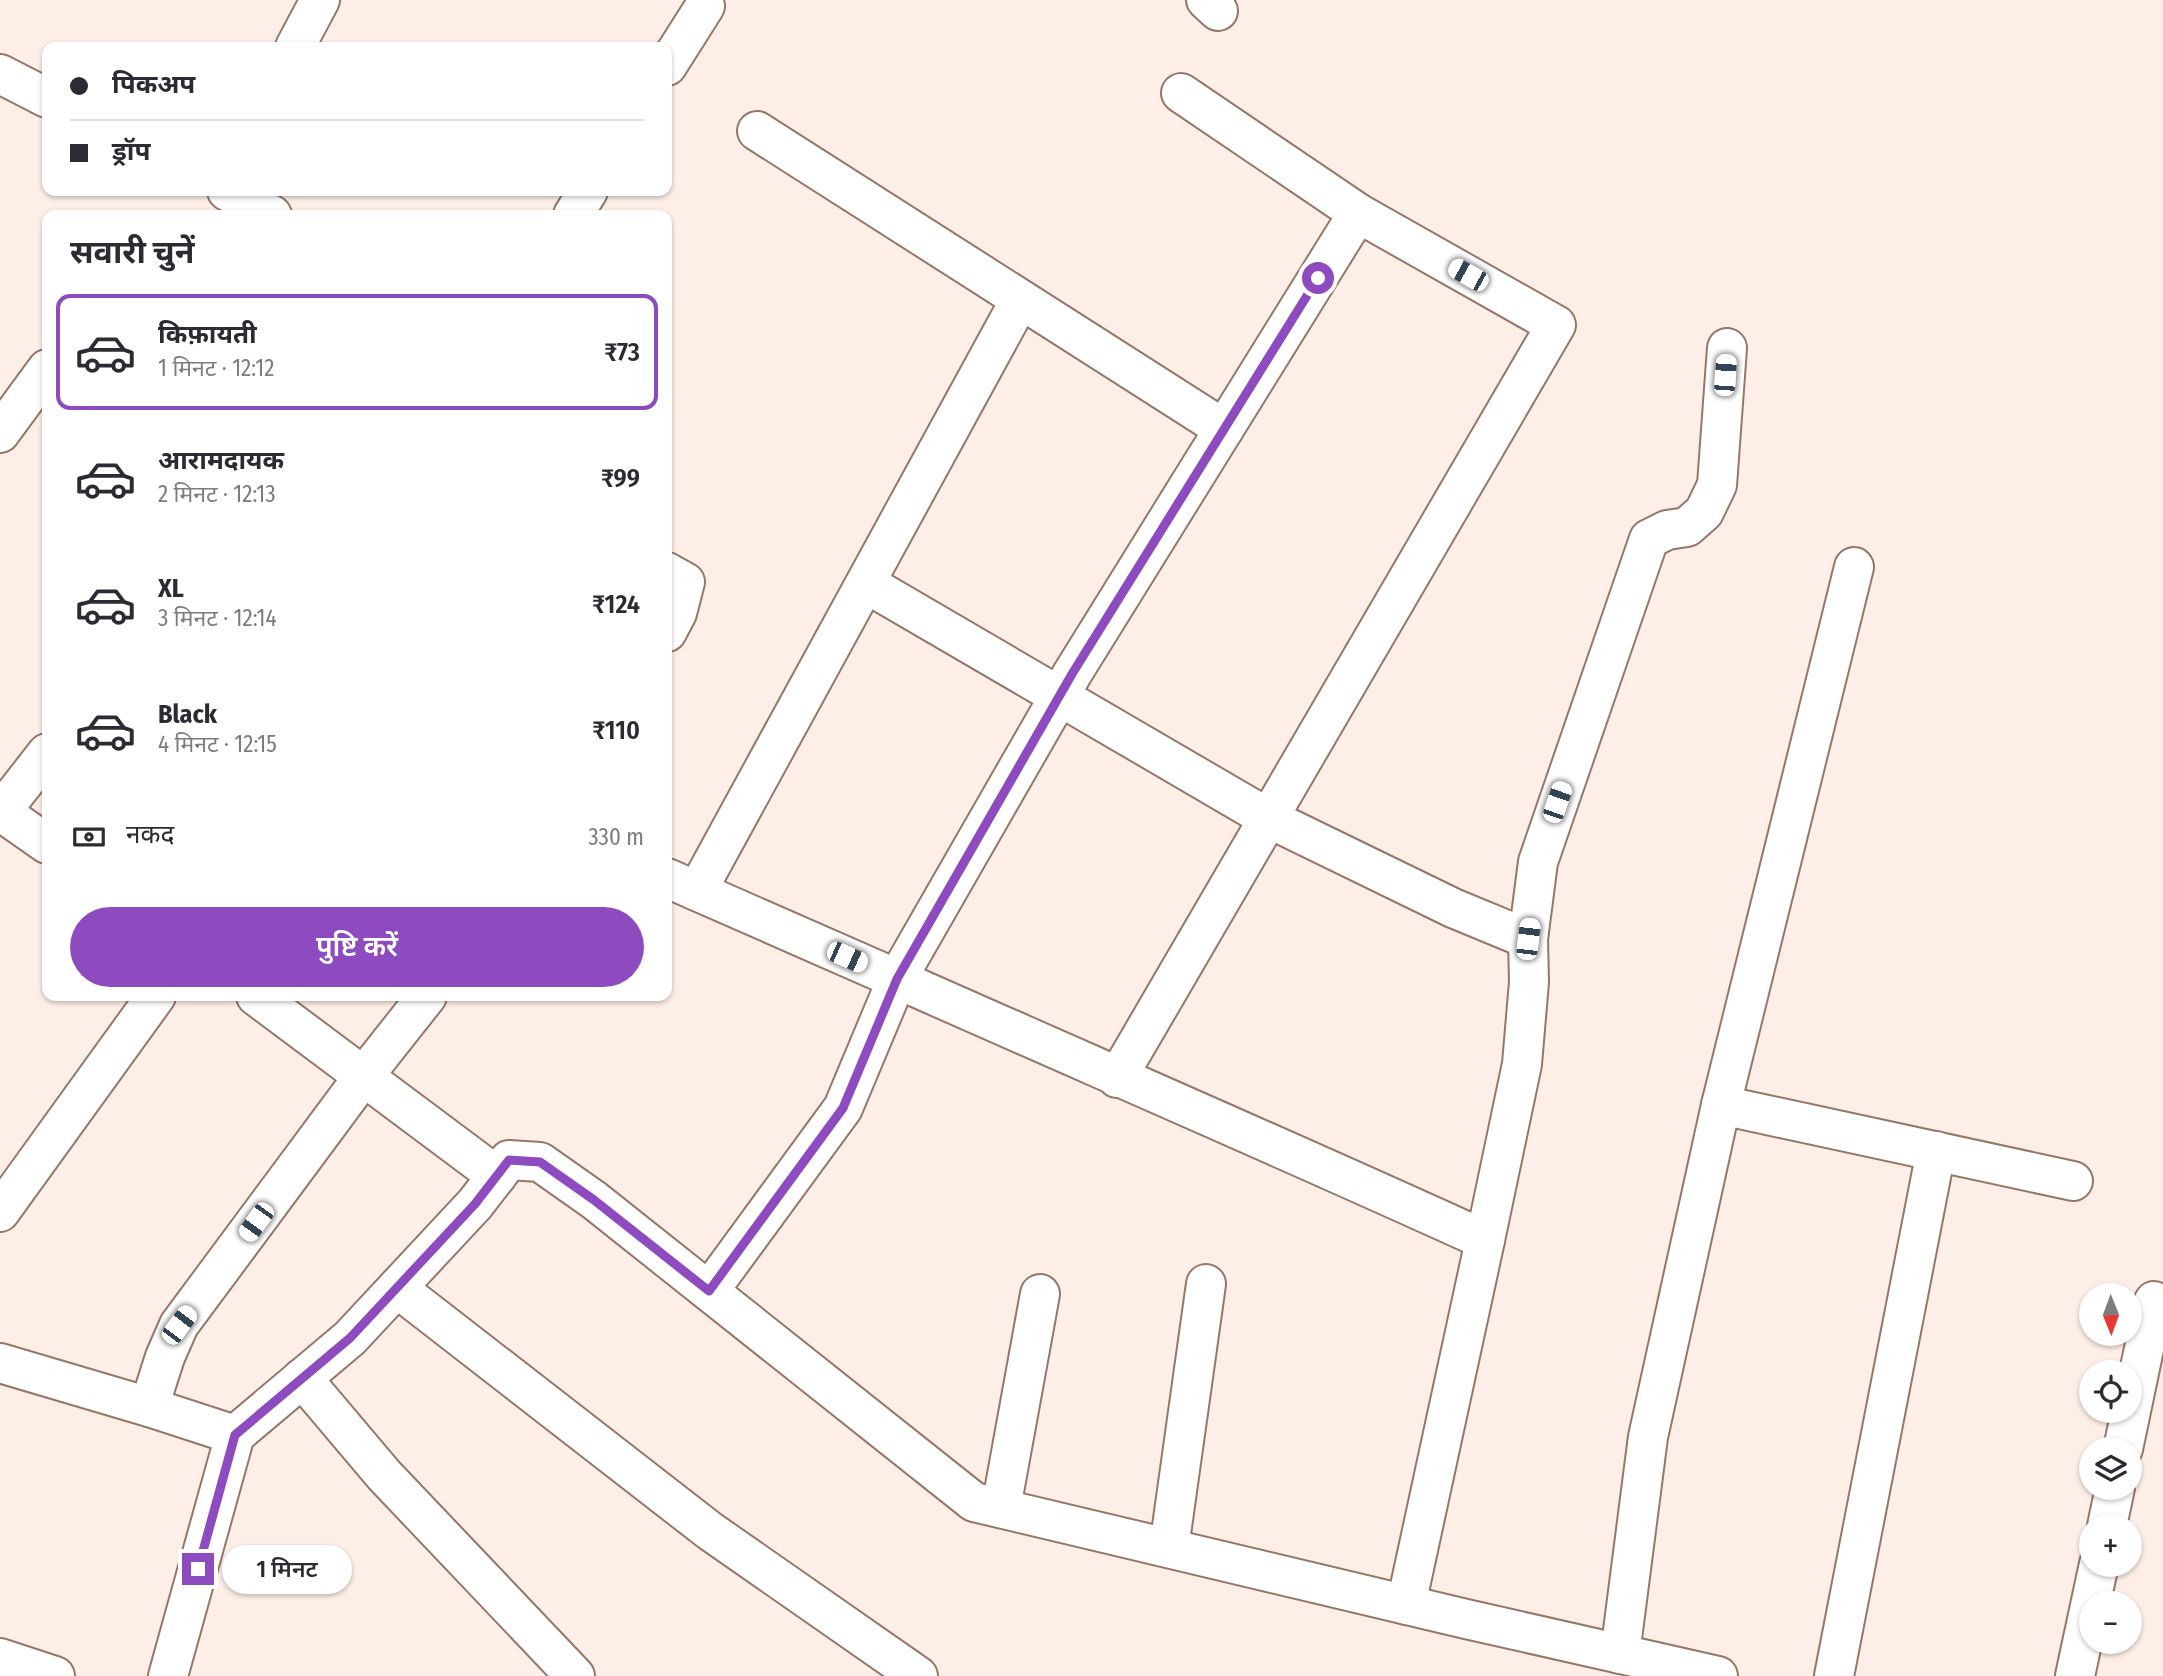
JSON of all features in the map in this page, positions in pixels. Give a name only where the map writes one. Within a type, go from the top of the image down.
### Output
[{"type":"street","points":[[298,42],[320,0]]},
{"type":"street","points":[[672,57],[704,2]]},
{"type":"street","points":[[0,74],[42,95]]},
{"type":"street","points":[[1117,1077],[1556,325],[1359,213],[1181,93]]},
{"type":"street","points":[[757,131],[1224,429]]},
{"type":"street","points":[[236,196],[263,210]]},
{"type":"street","points":[[709,1291],[843,1108],[897,979],[1060,696],[1359,213]]},
{"type":"street","points":[[1020,300],[867,584],[682,885],[1269,1141],[1485,1240]]},
{"type":"street","points":[[1406,1605],[1522,1064],[1529,982],[1528,939],[1538,862],[1649,539],[1667,530],[1687,527],[1704,512],[1717,485],[1727,348]]},
{"type":"street","points":[[0,433],[42,376]]},
{"type":"street","points":[[1620,1654],[1648,1437],[1721,1105],[1854,568]]},
{"type":"street","points":[[672,575],[685,582],[672,622]]},
{"type":"street","points":[[867,584],[1269,818],[1453,908],[1528,939]]},
{"type":"street","points":[[42,759],[0,812],[42,841]]},
{"type":"street","points":[[0,1212],[152,1001]]},
{"type":"street","points":[[263,1001],[496,1176]]},
{"type":"street","points":[[149,1407],[179,1325],[363,1077],[423,1001]]},
{"type":"street","points":[[1721,1105],[2073,1181]]},
{"type":"street","points":[[1833,1676],[1936,1151]]},
{"type":"street","points":[[168,1676],[235,1435],[350,1338],[475,1204],[509,1160],[540,1162],[594,1200],[974,1502],[1718,1676]]},
{"type":"street","points":[[1168,1548],[1206,1284]]},
{"type":"street","points":[[397,1288],[710,1531],[918,1676]]},
{"type":"street","points":[[1000,1508],[1040,1294]]},
{"type":"street","points":[[2126,1437],[2154,1301]]},
{"type":"street","points":[[0,1363],[235,1435]]},
{"type":"street","points":[[302,1378],[384,1475],[575,1676]]},
{"type":"street","points":[[2075,1676],[2096,1577]]},
{"type":"street","points":[[0,1658],[55,1676]]},
{"type":"route","points":[[198,1569],[235,1435],[350,1338],[475,1204],[509,1160],[540,1162],[594,1200],[709,1291],[843,1108],[897,979],[1072,674],[1318,278]]}]
